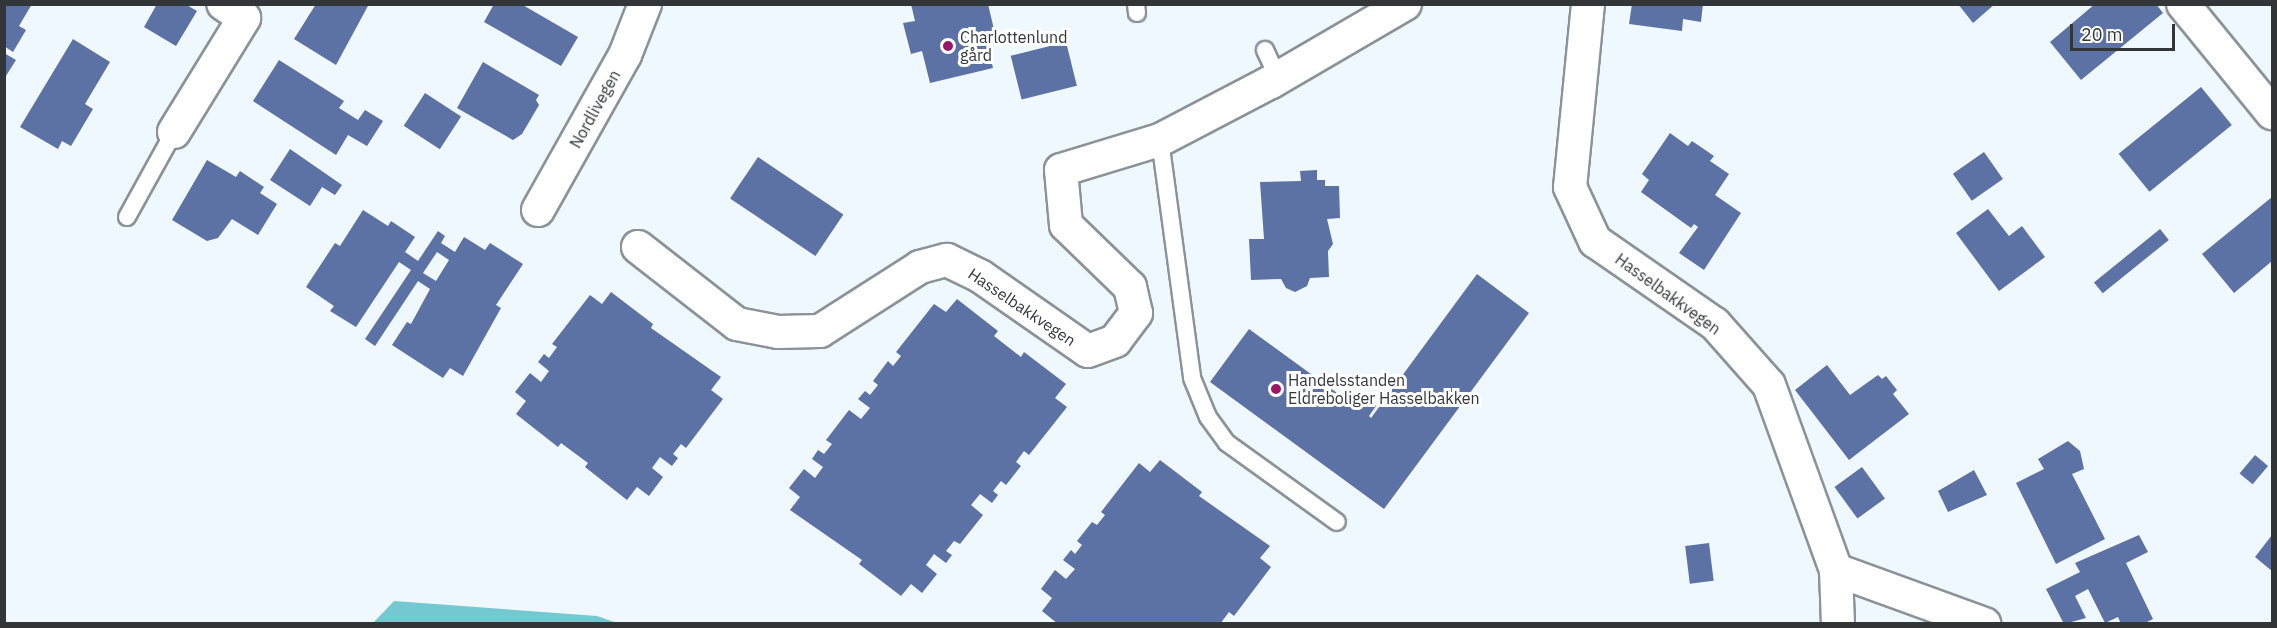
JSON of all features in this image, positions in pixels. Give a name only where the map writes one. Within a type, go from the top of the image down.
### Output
[{"type":"street","name":"Nordlivegen","points":[[538,210],[625,55],[645,4]]},
{"type":"street","name":"Hasselbakkvegen","points":[[1588,4],[1570,187],[1595,242],[1715,324],[1769,385],[1836,570],[1838,624]]},
{"type":"street","points":[[2183,4],[2272,113]]},
{"type":"street","points":[[174,132],[240,9]]},
{"type":"street","name":"Hasselbakkvegen","points":[[638,247],[736,324],[778,332],[820,331],[920,267],[947,260],[980,276],[1088,351],[1115,342],[1136,313],[1130,287],[1066,225],[1061,170],[1160,140],[1272,64],[1388,9]]},
{"type":"street","points":[[1836,570],[1983,624]]},
{"type":"lane","points":[[127,217],[174,132]]},
{"type":"lane","points":[[1160,140],[1192,378],[1208,417],[1227,443],[1337,522]]},
{"type":"water","points":[[394,601],[597,616],[617,623],[373,623]]},
{"type":"building","points":[[4,4],[32,4],[19,26],[26,30],[13,52],[4,46]]},
{"type":"building","points":[[157,4],[185,4],[197,11],[176,46],[144,27]]},
{"type":"building","points":[[316,4],[369,4],[336,65],[294,39]]},
{"type":"building","points":[[494,4],[521,4],[578,37],[561,66],[484,22]]},
{"type":"building","name":"Charlottenlund gård","points":[[911,4],[988,4],[996,38],[987,40],[993,68],[930,83],[922,51],[911,54],[903,23],[915,21]]},
{"type":"building","points":[[1632,4],[1703,4],[1701,22],[1683,19],[1682,31],[1629,24]]},
{"type":"building","points":[[1958,4],[1995,4],[1973,23]]},
{"type":"building","points":[[2095,4],[2156,4],[2163,13],[2081,80],[2050,42]]},
{"type":"building","points":[[73,39],[110,62],[85,104],[93,109],[71,146],[62,141],[58,149],[20,127]]},
{"type":"building","points":[[1066,42],[1077,86],[1022,99],[1011,56]]},
{"type":"building","points":[[4,53],[16,60],[4,79]]},
{"type":"building","points":[[279,60],[344,101],[339,108],[358,120],[365,110],[383,121],[367,146],[348,135],[336,155],[253,101]]},
{"type":"building","points":[[483,62],[539,95],[536,100],[539,105],[522,134],[513,140],[457,108]]},
{"type":"building","points":[[2201,87],[2232,125],[2149,192],[2119,154]]},
{"type":"building","points":[[425,93],[461,116],[440,149],[404,126]]},
{"type":"building","points":[[1670,133],[1688,146],[1692,141],[1714,156],[1710,161],[1729,174],[1715,195],[1741,213],[1704,270],[1679,253],[1698,227],[1694,224],[1691,228],[1641,192],[1649,180],[1642,174]]},
{"type":"building","points":[[290,149],[342,185],[335,195],[322,187],[310,206],[270,180]]},
{"type":"building","points":[[1984,152],[2003,179],[1972,201],[1953,174]]},
{"type":"building","points":[[758,157],[843,215],[815,256],[730,198]]},
{"type":"building","points":[[207,160],[236,177],[240,171],[264,187],[260,193],[277,204],[258,235],[232,219],[218,238],[207,241],[172,220]]},
{"type":"building","points":[[1317,170],[1317,180],[1325,180],[1325,186],[1339,186],[1340,218],[1327,219],[1333,244],[1328,251],[1329,277],[1310,278],[1307,286],[1295,292],[1286,288],[1281,279],[1251,280],[1249,239],[1264,239],[1260,182],[1301,181],[1300,171]]},
{"type":"building","points":[[2272,197],[2272,261],[2234,293],[2202,254]]},
{"type":"building","points":[[1988,209],[2009,236],[2022,226],[2045,257],[1999,291],[1956,233]]},
{"type":"building","points":[[363,210],[388,226],[391,221],[415,237],[405,252],[418,261],[438,231],[445,236],[441,243],[455,252],[464,237],[485,250],[490,243],[523,264],[496,305],[501,308],[463,376],[450,368],[443,378],[392,345],[407,322],[411,324],[430,289],[418,281],[375,346],[365,339],[411,270],[399,262],[356,327],[330,311],[334,306],[306,287],[335,243],[340,246]],"holes":[[[437,252],[449,260],[436,281],[423,273]]]},
{"type":"building","points":[[2160,229],[2169,240],[2103,293],[2094,282]]},
{"type":"building","name":"Handelsstanden Eldreboliger Hasselbakken","points":[[1477,274],[1529,313],[1384,509],[1210,382],[1249,329],[1355,406],[1362,396],[1376,406],[1369,416],[1371,418]]},
{"type":"building","points":[[611,292],[653,324],[651,328],[721,377],[711,390],[723,399],[686,448],[681,444],[673,454],[678,458],[672,466],[660,457],[652,468],[663,477],[649,496],[637,487],[627,500],[585,467],[588,463],[561,443],[558,447],[516,414],[526,401],[515,392],[530,373],[541,382],[549,371],[538,362],[544,354],[549,358],[557,347],[552,344],[590,295],[602,304]]},
{"type":"building","points":[[957,299],[998,331],[994,336],[1021,357],[1024,352],[1066,384],[1055,398],[1067,407],[1029,455],[1024,451],[1016,462],[1021,466],[1006,485],[1001,481],[993,491],[998,495],[992,503],[980,494],[971,505],[983,515],[960,544],[954,541],[946,551],[952,555],[946,563],[934,554],[926,565],[937,574],[922,593],[911,584],[901,596],[859,564],[862,560],[790,510],[800,497],[789,488],[804,469],[815,478],[823,467],[812,459],[818,450],[824,454],[832,444],[826,440],[849,410],[861,419],[870,408],[858,399],[865,391],[870,395],[878,385],[873,381],[888,361],[893,366],[901,356],[896,352],[934,304],[946,312]]},
{"type":"building","points":[[1827,365],[1850,395],[1878,375],[1882,379],[1886,376],[1897,390],[1893,394],[1909,414],[1849,460],[1795,390]]},
{"type":"building","points":[[2068,441],[2080,451],[2084,469],[2072,474],[2105,539],[2056,564],[2016,483],[2044,469],[2038,459]]},
{"type":"building","points":[[2255,455],[2268,466],[2253,484],[2240,473]]},
{"type":"building","points":[[1160,460],[1202,492],[1199,496],[1270,546],[1260,558],[1271,567],[1234,616],[1229,612],[1220,624],[1058,624],[1042,611],[1052,598],[1041,589],[1055,570],[1066,579],[1075,569],[1063,560],[1071,550],[1075,554],[1082,545],[1077,541],[1092,522],[1097,525],[1105,515],[1101,512],[1139,463],[1150,472]]},
{"type":"building","points":[[1862,467],[1885,499],[1857,519],[1834,487]]},
{"type":"building","points":[[1974,470],[1987,495],[1948,512],[1938,491]]},
{"type":"building","points":[[2139,535],[2148,552],[2126,563],[2153,619],[2143,624],[2121,624],[2118,617],[2105,623],[2088,589],[2075,596],[2086,618],[2064,624],[2046,589],[2080,572],[2075,563]]},
{"type":"building","points":[[2272,535],[2272,571],[2255,557]]},
{"type":"building","points":[[1709,543],[1714,581],[1690,584],[1685,546]]},
{"type":"place","name":"Charlottenlund gård","points":[[948,46]]},
{"type":"place","name":"Handelsstanden Eldreboliger Hasselbakken","points":[[1276,389]]}]
